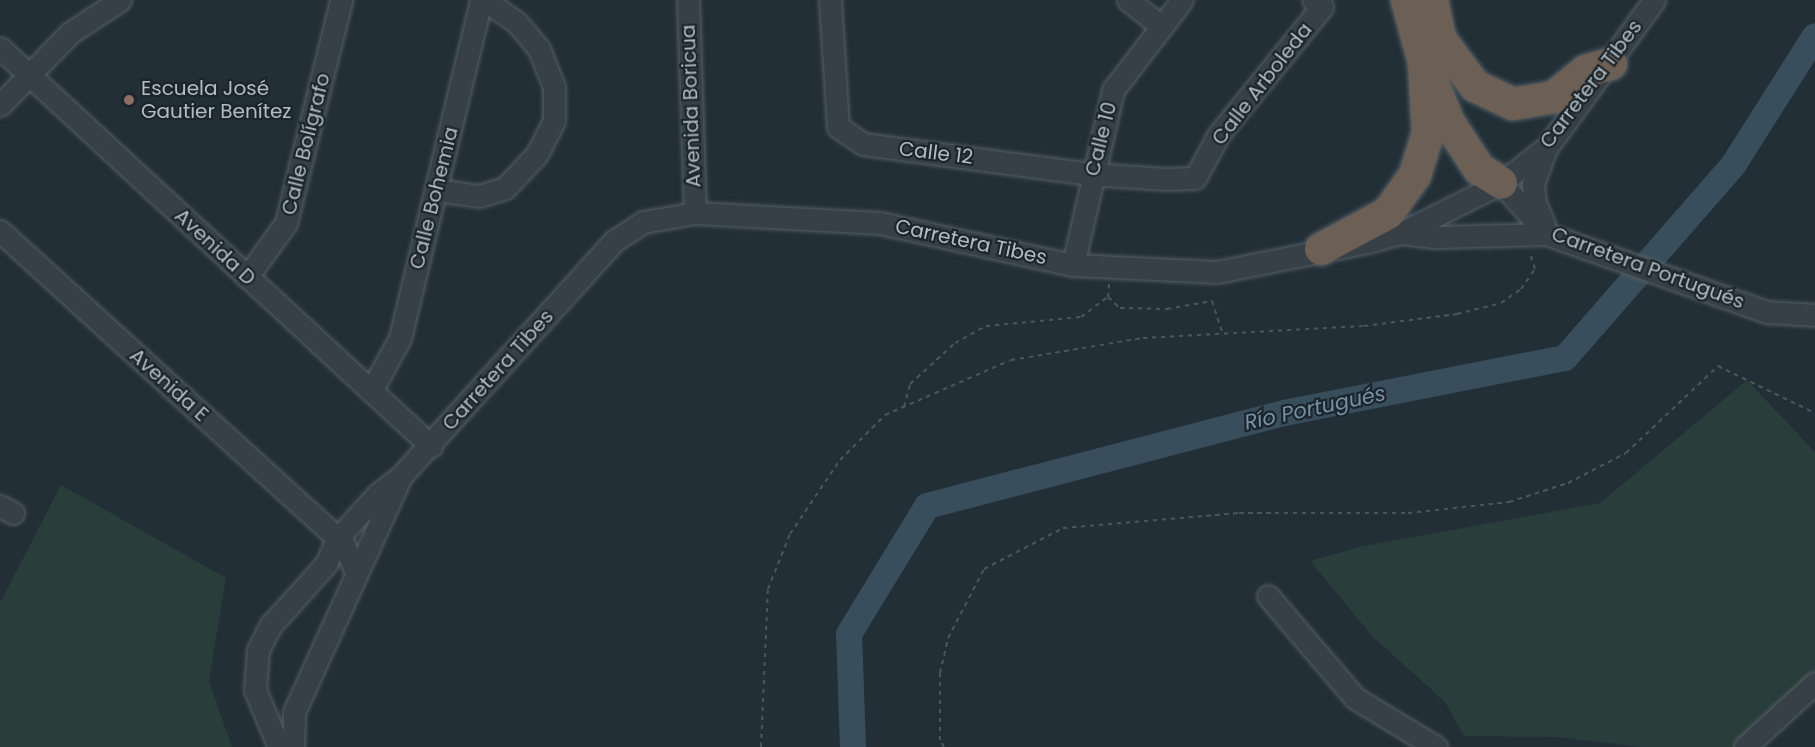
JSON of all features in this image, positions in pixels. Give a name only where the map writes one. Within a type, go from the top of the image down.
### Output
[{"type":"highway","points":[[1407,0],[1433,52],[1464,149],[1479,169],[1501,183]]},
{"type":"highway","points":[[1321,249],[1388,213],[1415,175],[1428,133],[1433,52],[1432,0]]},
{"type":"highway","points":[[1433,52],[1475,86],[1513,104],[1554,97],[1586,71],[1611,64]]},
{"type":"street","points":[[0,105],[70,33],[120,0]]},
{"type":"street","name":"Calle Bolígrafo","points":[[247,277],[286,223],[341,0]]},
{"type":"street","points":[[436,190],[478,196],[505,188],[537,154],[554,120],[554,87],[539,49],[516,22],[483,0]]},
{"type":"street","name":"Calle Bohemia","points":[[371,391],[400,339],[483,0]]},
{"type":"street","name":"Avenida Boricua","points":[[688,0],[695,213]]},
{"type":"street","name":"Calle 12","points":[[830,0],[838,127],[863,144],[1091,174],[1166,179]]},
{"type":"street","points":[[1128,0],[1161,26]]},
{"type":"street","name":"Calle 10","points":[[1073,265],[1091,174],[1113,90],[1182,0]]},
{"type":"street","name":"Calle Arboleda","points":[[1166,179],[1195,178],[1219,134],[1322,7],[1313,0]]},
{"type":"street","name":"Carretera Tibes","points":[[292,725],[307,680],[402,476],[614,241],[643,222],[695,213],[880,223],[1073,265],[1216,272],[1401,233],[1501,183],[1548,147],[1611,64],[1654,0]]},
{"type":"street","name":"Avenida D","points":[[0,48],[431,446]]},
{"type":"street","points":[[1401,233],[1436,237],[1551,235],[1535,203],[1533,184],[1548,147]]},
{"type":"street","name":"Carretera Portugués","points":[[1501,183],[1551,235],[1767,312],[1815,315]]},
{"type":"street","name":"Avenida E","points":[[0,231],[343,543],[356,572]]},
{"type":"street","points":[[279,747],[261,708],[255,681],[258,650],[271,625],[326,564],[338,540],[378,494],[402,476]]},
{"type":"street","points":[[1268,596],[1355,698],[1436,747]]},
{"type":"street","points":[[1745,747],[1815,683]]},
{"type":"street","points":[[261,708],[292,725],[293,747]]},
{"type":"path","points":[[761,747],[768,589],[790,534],[840,460],[885,415],[1011,360],[1143,338],[1223,335],[1394,322],[1501,303],[1521,289],[1535,269],[1518,235]]},
{"type":"path","points":[[904,407],[910,384],[936,364],[955,343],[986,326],[1081,317],[1108,297],[1110,267]]},
{"type":"path","points":[[1108,297],[1120,308],[1167,309],[1212,301],[1223,335]]},
{"type":"path","points":[[942,747],[940,740],[940,673],[948,638],[984,569],[1063,528],[1239,513],[1408,513],[1509,502],[1568,483],[1626,453],[1718,366],[1815,413]]},
{"type":"green space","points":[[1747,380],[1815,452],[1815,674],[1741,747],[1641,747],[1558,737],[1464,736],[1445,702],[1373,637],[1310,561],[1363,546],[1600,503]]},
{"type":"green space","points":[[61,485],[226,578],[209,681],[232,747],[0,747],[0,603]]},
{"type":"waterway","name":"Río Portugués","points":[[853,747],[849,634],[927,506],[1284,413],[1565,358],[1734,164],[1815,36]]},
{"type":"place","name":"Escuela José Gautier Benítez","points":[[129,100]]}]
